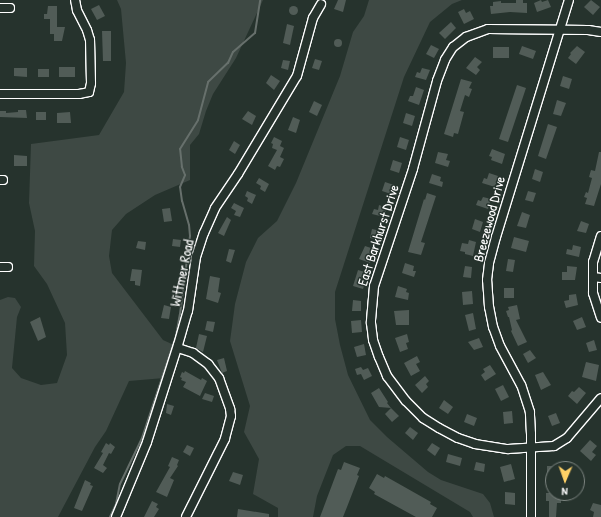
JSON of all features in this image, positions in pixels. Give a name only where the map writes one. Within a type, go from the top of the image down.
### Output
[{"type":"street","points":[[0,94],[79,94],[89,92],[91,83],[90,40],[87,30],[77,10],[75,0]]},
{"type":"street","name":"Breezewood Drive","points":[[531,517],[531,421],[521,385],[500,346],[493,327],[489,307],[487,280],[489,263],[496,237],[559,30],[570,0]]},
{"type":"street","name":"Wittmer Road","points":[[116,517],[147,442],[178,348],[188,311],[196,257],[207,226],[215,208],[238,174],[298,76],[313,18],[321,4]]},
{"type":"street","points":[[0,8],[10,8]]},
{"type":"street","name":"East Barkhurst Drive","points":[[601,32],[588,30],[488,29],[459,41],[448,53],[437,81],[412,169],[374,286],[371,302],[372,330],[379,357],[387,376],[414,410],[449,434],[475,444],[508,448],[547,448],[560,444],[601,398]]},
{"type":"street","points":[[601,236],[593,262],[597,278],[593,293],[601,318]]},
{"type":"street","points":[[178,348],[194,353],[208,364],[219,378],[230,409],[228,430],[186,517]]},
{"type":"shaded area","points":[[117,0],[263,0],[236,58],[213,94],[199,134],[190,145],[190,180],[155,195],[126,214],[112,230],[109,256],[112,273],[163,340],[174,345],[164,378],[129,381],[106,431],[95,447],[58,517],[0,517],[0,300],[8,297],[15,298],[21,307],[17,317],[12,368],[21,378],[41,385],[57,383],[67,355],[65,323],[47,284],[34,266],[35,231],[29,203],[31,144],[99,135],[124,92],[126,63],[121,9]]},
{"type":"shaded area","points":[[369,0],[462,0],[452,4],[430,22],[404,77],[335,292],[335,319],[340,345],[348,375],[370,420],[387,437],[428,472],[441,480],[483,494],[490,503],[494,517],[473,517],[470,512],[360,446],[346,446],[333,455],[317,496],[313,517],[278,517],[278,508],[253,494],[259,459],[244,432],[250,406],[230,341],[235,304],[246,262],[258,238],[277,221],[296,183],[340,76],[353,32],[364,16]]},
{"type":"building","points":[[338,0],[346,0],[343,12],[334,9]]},
{"type":"building","points":[[516,0],[523,0],[523,3],[527,3],[527,13],[510,12],[491,14],[490,6],[493,6],[493,2],[501,1],[501,3],[516,3]]},
{"type":"building","points":[[541,0],[542,2],[548,0],[551,7],[537,12],[534,3]]},
{"type":"building","points":[[591,0],[600,7],[593,15],[584,7]]},
{"type":"building","points":[[99,5],[105,16],[97,20],[91,9]]},
{"type":"building","points":[[293,5],[298,10],[293,15],[288,10]]},
{"type":"building","points":[[48,6],[57,6],[57,27],[65,27],[62,41],[54,41],[54,34],[50,34],[50,19],[44,19],[44,14],[47,14]]},
{"type":"building","points":[[464,9],[466,13],[470,11],[474,19],[464,24],[458,12]]},
{"type":"building","points":[[451,22],[456,28],[445,39],[439,33]]},
{"type":"building","points":[[287,24],[294,26],[290,45],[283,43]]},
{"type":"building","points":[[102,31],[111,31],[111,61],[103,61]]},
{"type":"building","points":[[336,39],[340,39],[342,43],[340,47],[336,47],[334,45],[334,41]]},
{"type":"building","points":[[431,45],[439,49],[434,58],[426,54]]},
{"type":"building","points":[[522,46],[536,51],[533,59],[519,54]]},
{"type":"building","points":[[577,46],[585,52],[576,64],[568,58],[571,54],[570,53]]},
{"type":"building","points":[[493,47],[509,47],[509,58],[493,58]]},
{"type":"building","points":[[475,57],[482,62],[477,67],[480,70],[476,75],[466,68]]},
{"type":"building","points":[[315,59],[322,61],[319,70],[312,68]]},
{"type":"building","points":[[283,60],[290,61],[288,70],[281,68]]},
{"type":"building","points":[[59,67],[75,67],[75,77],[59,77]]},
{"type":"building","points":[[14,68],[27,68],[27,77],[14,76]]},
{"type":"building","points":[[422,68],[430,70],[426,80],[415,77],[417,72],[420,73]]},
{"type":"building","points":[[38,69],[49,69],[49,77],[38,77]]},
{"type":"building","points":[[271,75],[280,81],[274,90],[266,83]]},
{"type":"building","points":[[563,76],[572,79],[569,89],[560,86]]},
{"type":"building","points":[[461,79],[472,82],[469,88],[472,89],[469,97],[465,95],[460,111],[464,112],[458,134],[454,133],[453,137],[444,134]]},
{"type":"building","points":[[517,85],[526,88],[508,142],[499,139]]},
{"type":"building","points":[[416,87],[424,90],[419,105],[408,101],[410,96],[413,96]]},
{"type":"building","points":[[557,100],[566,103],[561,116],[553,114]]},
{"type":"building","points":[[314,101],[322,105],[317,116],[309,112]]},
{"type":"building","points":[[18,110],[26,110],[27,118],[0,117],[0,111],[6,111],[6,113],[18,112]]},
{"type":"building","points":[[248,111],[256,116],[252,125],[242,119]]},
{"type":"building","points":[[36,112],[46,112],[46,120],[36,120]]},
{"type":"building","points":[[70,112],[71,123],[57,123],[57,113]]},
{"type":"building","points":[[406,113],[415,116],[412,126],[403,123]]},
{"type":"building","points":[[293,117],[300,120],[296,133],[288,130]]},
{"type":"building","points":[[548,124],[557,127],[546,159],[538,156]]},
{"type":"building","points":[[274,137],[282,141],[280,146],[284,148],[280,157],[284,159],[280,167],[277,166],[275,170],[268,166],[277,150],[272,148],[273,144],[271,143]]},
{"type":"building","points":[[400,137],[409,140],[406,150],[397,147]]},
{"type":"building","points":[[234,141],[240,145],[235,154],[229,150]]},
{"type":"building","points":[[492,149],[505,154],[502,164],[491,160],[492,157],[489,156]]},
{"type":"building","points":[[438,152],[448,154],[446,160],[450,161],[448,167],[435,163]]},
{"type":"building","points":[[599,152],[601,152],[601,184],[594,206],[585,204],[587,198],[584,197],[586,192],[588,193],[592,178],[589,177],[591,170],[595,171]]},
{"type":"building","points":[[14,155],[27,156],[27,166],[14,166]]},
{"type":"building","points":[[393,160],[402,163],[399,173],[390,170]]},
{"type":"building","points":[[535,169],[543,172],[540,182],[532,179]]},
{"type":"building","points":[[489,173],[498,176],[495,187],[482,183],[484,178],[487,179]]},
{"type":"building","points":[[432,174],[441,177],[440,181],[443,182],[442,187],[429,183]]},
{"type":"building","points":[[259,178],[269,184],[265,192],[260,189],[261,186],[256,183]]},
{"type":"building","points":[[385,182],[394,185],[391,194],[382,191]]},
{"type":"building","points":[[247,191],[256,195],[252,204],[247,201],[248,198],[245,196]]},
{"type":"building","points":[[528,191],[536,193],[533,202],[525,200]]},
{"type":"building","points":[[427,193],[436,196],[421,242],[425,243],[421,255],[408,252]]},
{"type":"building","points":[[483,197],[491,199],[488,209],[476,205],[478,200],[481,201]]},
{"type":"building","points":[[234,203],[244,208],[240,217],[234,215],[236,211],[231,208]]},
{"type":"building","points":[[379,205],[387,208],[384,217],[372,214],[374,209],[378,210]]},
{"type":"building","points":[[170,208],[172,221],[164,222],[162,209]]},
{"type":"building","points":[[522,212],[530,215],[526,228],[517,226]]},
{"type":"building","points":[[227,217],[231,220],[224,236],[218,233]]},
{"type":"building","points":[[475,219],[483,222],[480,232],[472,229]]},
{"type":"building","points":[[581,221],[589,224],[586,233],[577,231]]},
{"type":"building","points":[[372,229],[381,231],[378,240],[370,238]]},
{"type":"building","points":[[514,237],[529,241],[526,252],[511,248]]},
{"type":"building","points":[[173,239],[181,240],[180,247],[172,246]]},
{"type":"building","points":[[469,240],[476,242],[473,256],[460,251],[462,243],[468,244]]},
{"type":"building","points":[[138,241],[146,242],[145,250],[136,248]]},
{"type":"building","points":[[573,245],[581,247],[579,257],[566,254],[567,249],[572,250]]},
{"type":"building","points":[[365,246],[374,249],[373,252],[375,253],[370,263],[359,259]]},
{"type":"building","points":[[229,249],[235,250],[231,263],[226,261]]},
{"type":"building","points":[[508,259],[515,260],[513,272],[506,271]]},
{"type":"building","points":[[405,263],[414,266],[413,271],[416,271],[414,277],[402,273]]},
{"type":"building","points":[[465,266],[472,267],[471,278],[463,277]]},
{"type":"building","points":[[567,266],[577,267],[575,280],[562,280],[562,272],[567,272]]},
{"type":"building","points":[[132,269],[142,270],[140,286],[135,285],[135,281],[130,281]]},
{"type":"building","points":[[358,270],[368,273],[363,289],[353,286]]},
{"type":"building","points":[[210,276],[220,278],[218,292],[221,293],[218,303],[206,299]]},
{"type":"building","points":[[398,286],[407,289],[406,292],[409,293],[408,300],[395,297]]},
{"type":"building","points":[[504,288],[514,288],[514,298],[504,298]]},
{"type":"building","points":[[472,291],[473,304],[463,305],[462,292]]},
{"type":"building","points":[[576,294],[578,305],[566,308],[564,301],[569,300],[569,295]]},
{"type":"building","points":[[353,300],[361,301],[361,311],[352,311]]},
{"type":"building","points":[[164,305],[171,307],[169,319],[161,318]]},
{"type":"building","points":[[517,305],[520,319],[516,320],[527,342],[518,346],[511,331],[509,317],[506,311],[509,310],[508,307]]},
{"type":"building","points":[[409,310],[409,325],[396,325],[394,311]]},
{"type":"building","points":[[473,313],[476,329],[469,331],[465,315]]},
{"type":"building","points":[[40,317],[46,337],[38,341],[30,322]]},
{"type":"building","points":[[582,317],[586,327],[577,330],[573,321]]},
{"type":"building","points":[[361,320],[362,332],[352,333],[351,321]]},
{"type":"building","points":[[207,321],[215,322],[213,332],[205,330]]},
{"type":"building","points":[[199,334],[207,336],[203,352],[196,348]]},
{"type":"building","points":[[407,334],[409,342],[406,343],[408,349],[400,352],[395,338]]},
{"type":"building","points":[[479,338],[483,347],[474,350],[468,342]]},
{"type":"building","points":[[594,340],[597,350],[589,352],[586,343]]},
{"type":"building","points":[[364,344],[366,355],[357,357],[354,347]]},
{"type":"building","points":[[530,350],[536,358],[528,363],[523,354]]},
{"type":"building","points":[[417,356],[420,362],[416,364],[420,371],[411,376],[404,363]]},
{"type":"building","points":[[224,358],[227,371],[222,373],[217,360]]},
{"type":"building","points":[[586,362],[599,365],[596,381],[582,377]]},
{"type":"building","points":[[490,365],[496,374],[485,381],[481,375],[485,372],[483,369]]},
{"type":"building","points":[[361,367],[363,370],[368,368],[372,376],[364,380],[361,374],[357,375],[355,369]]},
{"type":"building","points":[[185,371],[201,380],[202,378],[207,381],[200,396],[183,387],[186,382],[181,380],[182,378],[180,377],[182,372],[184,373]]},
{"type":"building","points":[[543,372],[551,385],[541,390],[535,375]]},
{"type":"building","points":[[425,376],[429,381],[426,384],[428,387],[422,393],[415,385]]},
{"type":"building","points":[[503,385],[509,397],[501,401],[495,389]]},
{"type":"building","points":[[579,387],[586,393],[577,404],[568,396],[572,391],[574,392]]},
{"type":"building","points":[[379,388],[391,408],[379,407],[371,393]]},
{"type":"building","points":[[205,393],[214,396],[212,402],[202,399]]},
{"type":"building","points":[[444,400],[453,407],[448,414],[439,408]]},
{"type":"building","points":[[167,404],[174,406],[171,415],[166,413]]},
{"type":"building","points":[[391,408],[399,416],[392,422],[385,414]]},
{"type":"building","points":[[512,411],[513,423],[504,424],[503,412]]},
{"type":"building","points":[[556,413],[560,423],[552,426],[548,416]]},
{"type":"building","points":[[467,414],[477,418],[474,426],[464,422]]},
{"type":"building","points":[[410,427],[418,433],[413,440],[405,433]]},
{"type":"building","points":[[590,440],[597,446],[592,452],[596,455],[591,461],[580,451]]},
{"type":"building","points":[[106,443],[109,445],[110,443],[115,447],[111,454],[109,453],[103,465],[107,468],[103,473],[94,468],[103,453],[101,452]]},
{"type":"building","points":[[432,443],[440,448],[435,456],[427,450]]},
{"type":"building","points":[[187,445],[194,448],[190,456],[183,452]]},
{"type":"building","points":[[448,454],[462,458],[460,466],[446,462]]},
{"type":"building","points":[[172,457],[179,460],[178,466],[170,478],[174,480],[167,497],[156,492],[170,467],[168,466]]},
{"type":"building","points":[[344,462],[360,468],[357,475],[359,476],[343,517],[320,517],[338,469],[341,470]]},
{"type":"building","points":[[476,462],[485,464],[484,472],[474,470]]},
{"type":"building","points":[[511,464],[515,479],[504,482],[500,467]]},
{"type":"building","points":[[233,472],[243,475],[240,485],[229,481]]},
{"type":"building","points":[[377,474],[384,478],[385,476],[431,502],[430,504],[437,508],[432,517],[416,517],[374,494],[375,492],[369,488]]},
{"type":"building","points":[[85,480],[93,486],[82,511],[74,508]]},
{"type":"building","points":[[505,492],[515,493],[515,505],[505,504]]},
{"type":"building","points":[[152,501],[158,504],[156,507],[159,509],[154,517],[144,517]]},
{"type":"building","points":[[549,501],[561,501],[561,503],[557,503],[556,517],[549,517]]},
{"type":"building","points":[[593,503],[601,505],[601,517],[593,517],[594,512],[590,510]]},
{"type":"building","points":[[238,509],[269,514],[269,517],[237,517]]},
{"type":"waterway","points":[[110,517],[116,504],[120,484],[142,438],[176,336],[190,236],[189,225],[182,201],[180,187],[185,175],[182,167],[180,149],[198,120],[208,82],[228,63],[233,52],[255,33],[260,0]]}]
